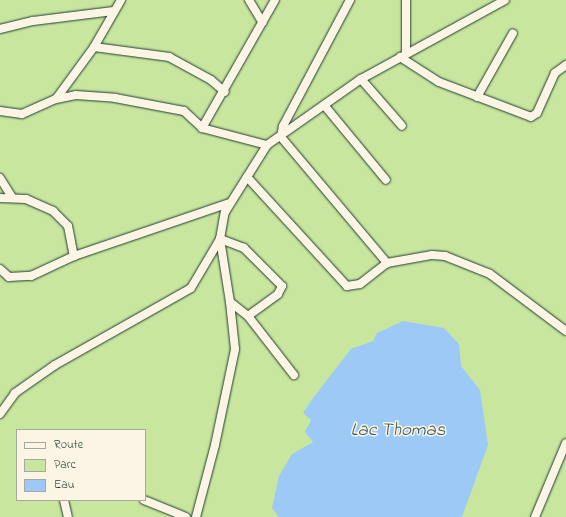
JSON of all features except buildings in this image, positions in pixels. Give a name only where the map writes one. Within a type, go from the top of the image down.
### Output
[{"type":"street","points":[[56,99],[94,46],[113,11],[121,0]]},
{"type":"street","points":[[249,0],[262,22]]},
{"type":"street","points":[[202,128],[225,92],[233,72],[275,0]]},
{"type":"street","points":[[281,136],[283,126],[350,0]]},
{"type":"street","points":[[403,55],[403,17],[406,0]]},
{"type":"street","points":[[196,517],[218,434],[235,349],[230,302],[220,239],[223,218],[230,203],[267,145],[361,79],[505,0]]},
{"type":"street","points":[[0,29],[40,20],[113,11]]},
{"type":"street","points":[[477,97],[513,33]]},
{"type":"street","points":[[94,46],[170,57],[211,80],[225,92]]},
{"type":"street","points":[[403,55],[439,82],[477,97],[535,116],[555,73],[566,65]]},
{"type":"street","points":[[361,79],[402,126]]},
{"type":"street","points":[[0,111],[22,114],[56,99],[91,95],[168,107],[184,111],[202,128],[267,145]]},
{"type":"street","points":[[324,105],[386,180]]},
{"type":"street","points":[[281,136],[387,263]]},
{"type":"street","points":[[247,177],[348,286],[360,284],[387,263],[432,255],[461,260],[490,274],[566,331]]},
{"type":"street","points":[[0,178],[12,197]]},
{"type":"street","points":[[0,198],[12,197],[36,202],[66,222],[74,256]]},
{"type":"street","points":[[0,269],[9,277],[31,276],[74,256],[230,203]]},
{"type":"street","points":[[220,239],[244,248],[282,286],[278,294],[248,316]]},
{"type":"street","points":[[0,414],[15,393],[55,364],[191,288],[220,239]]},
{"type":"street","points":[[230,302],[248,316],[294,375]]},
{"type":"street","points":[[535,517],[566,443]]},
{"type":"street","points":[[64,501],[68,517]]},
{"type":"street","points":[[146,501],[186,517]]},
{"type":"green space","points":[[0,0],[566,0],[566,517],[0,517]]},
{"type":"water","name":"Lac Thomas","points":[[403,321],[444,328],[459,344],[461,366],[480,390],[488,445],[462,517],[279,517],[272,508],[279,476],[292,454],[313,442],[305,432],[311,420],[303,413],[351,349],[373,341],[377,333]]}]
